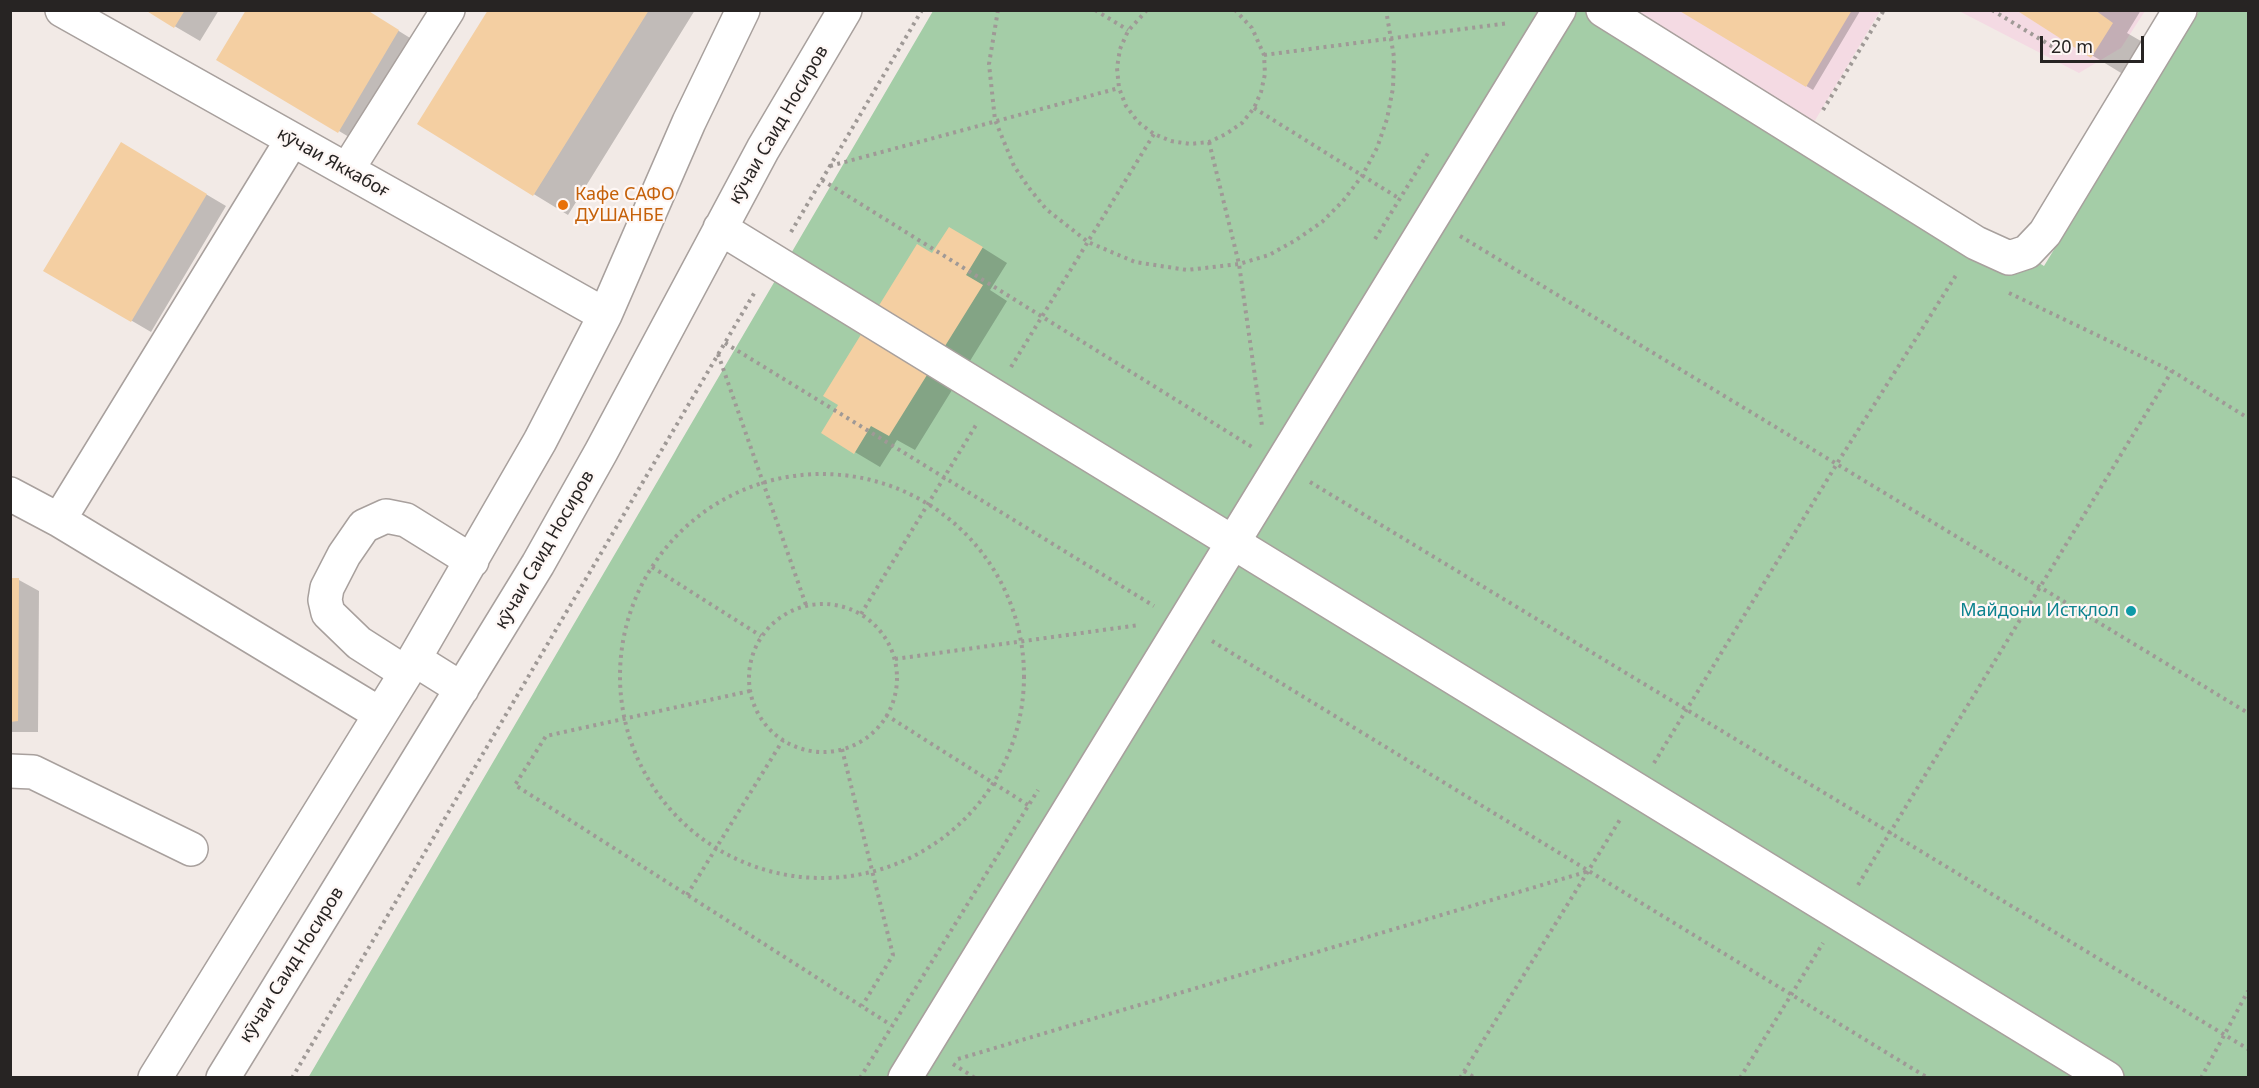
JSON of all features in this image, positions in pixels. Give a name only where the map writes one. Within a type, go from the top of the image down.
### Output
[{"type":"street","name":"кӯчаи Яккабоғ","points":[[62,10],[605,315]]},
{"type":"street","points":[[347,170],[448,10]]},
{"type":"street","points":[[155,1077],[410,666],[540,441],[605,315],[694,113],[743,10]]},
{"type":"street","name":"кӯчаи Саид Носиров","points":[[223,1077],[575,501],[783,113],[845,10]]},
{"type":"street","points":[[905,1077],[1559,10]]},
{"type":"street","points":[[1603,10],[1976,243],[2009,258],[2027,252],[2037,244],[2180,10]]},
{"type":"street","points":[[59,520],[292,140]]},
{"type":"street","points":[[720,228],[2107,1077]]},
{"type":"street","points":[[10,494],[59,520],[380,714]]},
{"type":"street","points":[[462,689],[358,643],[328,613],[325,600],[327,588],[344,555],[364,526],[374,519],[387,516],[406,520],[472,561]]},
{"type":"street","points":[[10,771],[33,772],[191,849]]},
{"type":"path","points":[[292,1077],[922,10]]},
{"type":"path","points":[[998,10],[989,64],[995,120],[1014,166],[1029,188],[1046,209],[1088,242],[1136,262],[1161,268],[1205,269],[1239,264],[1269,255],[1296,240],[1322,222],[1362,176],[1377,148],[1387,119],[1393,88],[1392,37],[1386,10]]},
{"type":"path","points":[[1095,10],[1128,31]]},
{"type":"path","points":[[1148,10],[1128,31],[1120,49],[1117,68],[1119,88],[1126,106],[1138,122],[1154,134],[1171,141],[1190,144],[1209,142],[1234,129],[1254,108],[1265,74],[1264,55],[1252,28],[1235,10]]},
{"type":"path","points":[[1807,137],[1884,10]]},
{"type":"path","points":[[1992,10],[2063,53]]},
{"type":"path","points":[[1264,55],[1509,23]]},
{"type":"path","points":[[830,166],[1119,88]]},
{"type":"path","points":[[1254,108],[1400,199]]},
{"type":"path","points":[[1209,142],[1239,264],[1262,426]]},
{"type":"path","points":[[822,180],[1279,464],[2248,1050]]},
{"type":"path","points":[[1457,234],[1838,462],[2248,713]]},
{"type":"path","points":[[1460,1077],[1590,871],[1838,462],[1976,243]]},
{"type":"path","points":[[725,343],[1928,1077]]},
{"type":"path","points":[[718,354],[765,482],[806,605]]},
{"type":"path","points":[[1740,1077],[2172,371]]},
{"type":"path","points":[[807,474],[838,474],[890,485],[928,503],[955,522],[977,545],[996,571],[1010,600],[1021,640],[1024,683],[1022,709],[1006,760],[993,783],[979,804],[941,840],[920,853],[872,872],[840,878],[808,878],[776,873],[745,863],[715,849],[689,830],[666,806],[648,780],[634,750],[624,719],[620,693],[623,640],[639,590],[652,567],[667,546],[705,511],[727,497],[765,482],[807,474]]},
{"type":"path","points":[[652,567],[761,636]]},
{"type":"path","points":[[825,603],[843,606],[861,614],[876,625],[887,641],[894,659],[896,678],[894,697],[886,715],[875,730],[859,742],[842,749],[821,752],[801,749],[783,740],[761,719],[750,691],[748,672],[761,636],[773,622],[806,605],[825,603]]},
{"type":"path","points":[[894,659],[1139,625]]},
{"type":"path","points":[[750,691],[546,736],[515,785],[891,1025]]},
{"type":"path","points":[[886,715],[1028,806]]},
{"type":"path","points":[[687,895],[783,740]]},
{"type":"path","points":[[842,749],[893,955],[862,1006]]},
{"type":"path","points":[[948,1061],[1590,871]]},
{"type":"path","points":[[2201,1077],[2248,991]]},
{"type":"path","points":[[948,1061],[949,1069]]},
{"type":"path","points":[[948,1061],[975,1077]]},
{"type":"path","points":[[1464,1071],[1475,1077]]},
{"type":"shaded area","points":[[1610,11],[1880,11],[1807,134]]},
{"type":"shaded area","points":[[1959,11],[2145,11],[2121,48],[2079,73]]},
{"type":"green space","points":[[933,11],[1631,11],[2044,266],[2199,11],[2248,11],[2248,1077],[308,1078]]},
{"type":"building","points":[[145,10],[185,10],[174,28]]},
{"type":"building","points":[[246,10],[367,10],[399,30],[338,133],[216,60]]},
{"type":"building","points":[[488,10],[649,10],[533,196],[417,124]]},
{"type":"building","points":[[1678,10],[1852,10],[1806,87]]},
{"type":"building","points":[[2016,10],[2095,10],[2113,23],[2091,58]]},
{"type":"building","points":[[121,142],[207,194],[131,322],[43,271]]},
{"type":"building","points":[[949,227],[983,247],[966,275],[983,285],[889,436],[871,426],[854,454],[821,433],[838,405],[823,396],[917,244],[932,253]]},
{"type":"building","points":[[10,578],[19,578],[18,721],[10,722]]},
{"type":"place","name":"Кафе САФО ДУШАНБЕ","points":[[563,205]]},
{"type":"place","name":"Майдони Истқлол","points":[[2131,611]]}]
